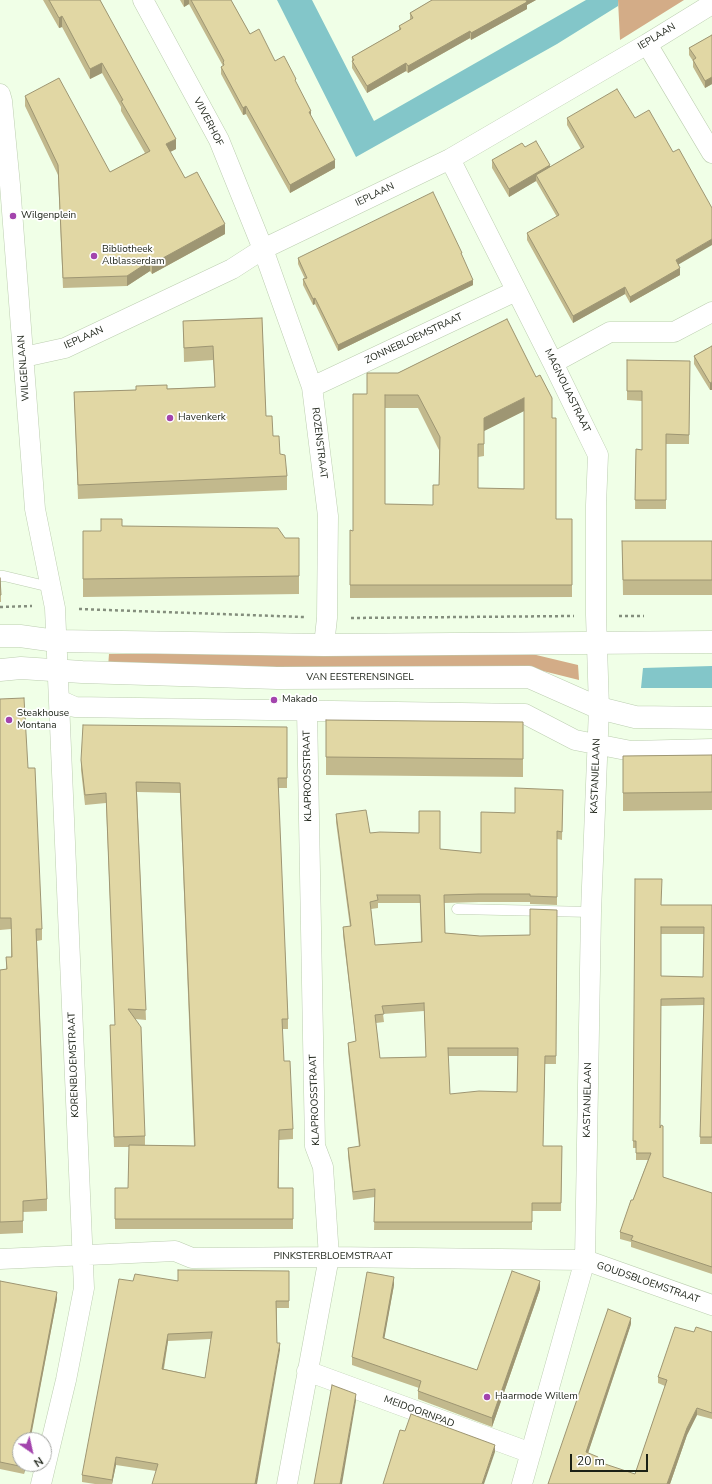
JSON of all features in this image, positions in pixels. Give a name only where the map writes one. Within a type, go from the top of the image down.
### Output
[{"type":"street","name":"VIJVERHOF","points":[[143,0],[219,140],[263,249]]},
{"type":"street","name":"IEPLAAN","points":[[24,357],[65,348],[232,269],[263,249],[450,159],[647,44],[712,4]]},
{"type":"street","points":[[647,44],[712,153]]},
{"type":"street","name":"WILGENLAAN","points":[[0,94],[2,101],[10,185],[24,357],[34,509],[55,608],[56,641]]},
{"type":"street","name":"MAGNOLIASTRAAT","points":[[450,159],[598,455],[596,505],[596,643]]},
{"type":"street","name":"ROZENSTRAAT","points":[[263,249],[312,387],[328,516],[327,618],[324,645]]},
{"type":"street","name":"ZONNEBLOEMSTRAAT","points":[[312,387],[516,291]]},
{"type":"street","points":[[553,363],[610,332],[674,332],[712,312]]},
{"type":"street","points":[[0,636],[20,636],[56,641],[324,645],[712,642]]},
{"type":"street","name":"KORENBLOEMSTRAAT","points":[[41,1484],[66,1380],[84,1288],[56,641]]},
{"type":"street","name":"KASTANJELAAN","points":[[522,1484],[585,1260],[591,912],[599,708],[596,643]]},
{"type":"street","name":"VAN EESTERENSINGEL","points":[[0,670],[21,668],[276,678],[530,677],[599,708],[635,718],[712,718]]},
{"type":"street","points":[[59,700],[75,707],[525,714],[575,740],[597,745],[631,751],[712,750]]},
{"type":"street","name":"KLAPROOSSTRAAT","points":[[287,1484],[329,1257],[323,1167],[315,1146],[307,710]]},
{"type":"street","name":"PINKSTERBLOEMSTRAAT","points":[[0,1259],[175,1252],[192,1258],[329,1257],[585,1260]]},
{"type":"street","name":"GOUDSBLOEMSTRAAT","points":[[585,1260],[712,1305]]},
{"type":"street","name":"MEIDOORNPAD","points":[[307,1370],[531,1453]]},
{"type":"lane","points":[[0,576],[50,587]]},
{"type":"lane","points":[[457,909],[591,912]]},
{"type":"path","points":[[0,607],[32,606],[327,618],[596,615],[650,616]]},
{"type":"shaded area","points":[[618,0],[684,0],[620,40]]},
{"type":"shaded area","points":[[109,654],[532,654],[578,665],[579,680],[531,668],[108,667]]},
{"type":"water","points":[[277,0],[312,0],[374,121],[586,0],[618,0],[618,6],[557,44],[356,157]]},
{"type":"water","points":[[712,666],[712,688],[641,688],[643,668]]},
{"type":"building","points":[[49,0],[100,0],[176,139],[166,144],[185,178],[197,172],[225,224],[152,264],[150,261],[127,276],[63,278],[58,165],[25,96],[59,78],[110,172],[150,151],[121,101],[123,100],[102,63],[90,69],[62,16],[59,18]]},
{"type":"building","points":[[191,0],[231,0],[250,34],[259,29],[275,61],[284,56],[311,111],[309,112],[335,160],[290,185],[246,106],[243,108],[221,67],[224,65],[224,61]]},
{"type":"building","points":[[432,0],[526,0],[527,2],[471,33],[470,31],[408,66],[406,63],[367,86],[352,61],[354,60],[352,57],[401,29],[399,26],[413,18],[410,13]]},
{"type":"building","points":[[712,35],[712,77],[705,81],[693,60],[696,58],[689,48]]},
{"type":"building","points":[[617,89],[635,118],[649,110],[673,152],[679,149],[712,208],[712,239],[676,260],[680,268],[630,297],[625,287],[573,316],[527,233],[559,215],[536,175],[584,147],[567,118]]},
{"type":"building","points":[[536,141],[550,165],[509,189],[492,160],[522,143],[525,147]]},
{"type":"building","points":[[433,192],[473,280],[338,345],[315,298],[313,299],[303,279],[307,278],[298,258]]},
{"type":"building","name":"Havenkerk","points":[[262,318],[266,416],[272,416],[273,436],[279,436],[280,454],[285,455],[287,476],[78,485],[74,392],[136,390],[136,386],[167,385],[167,389],[215,387],[213,346],[184,348],[183,321]]},
{"type":"building","points":[[507,319],[536,377],[540,375],[552,398],[552,418],[556,418],[556,519],[572,519],[572,585],[350,585],[350,530],[353,531],[353,394],[367,394],[367,373],[398,373]],"holes":[[[385,395],[418,395],[440,437],[439,485],[433,485],[433,505],[385,504]],[[524,398],[524,489],[478,488],[478,444],[484,444],[484,418]]]},
{"type":"building","points":[[712,346],[712,382],[710,383],[694,356]]},
{"type":"building","points":[[627,360],[690,361],[689,435],[666,434],[666,500],[635,500],[636,449],[642,450],[642,391],[627,391]]},
{"type":"building","points":[[101,519],[122,519],[122,526],[278,528],[285,538],[299,538],[299,576],[83,579],[83,531],[101,531]]},
{"type":"building","points":[[622,541],[712,541],[712,580],[623,580]]},
{"type":"building","points":[[24,698],[28,768],[35,768],[42,929],[36,929],[47,1199],[23,1201],[23,1221],[0,1222],[0,970],[7,969],[6,957],[12,957],[11,918],[0,918],[0,699]]},
{"type":"building","points":[[326,720],[523,722],[523,759],[326,757]]},
{"type":"building","points":[[83,725],[287,727],[287,778],[278,778],[288,1019],[282,1019],[284,1061],[290,1061],[293,1129],[279,1130],[278,1188],[293,1188],[293,1219],[115,1219],[115,1188],[128,1188],[129,1145],[195,1146],[180,783],[136,782],[146,1010],[128,1009],[141,1027],[145,1136],[114,1137],[110,1025],[115,1025],[106,793],[85,795],[81,760]]},
{"type":"building","points":[[712,755],[712,792],[623,793],[623,756]]},
{"type":"building","points":[[515,788],[563,790],[562,832],[557,831],[557,897],[530,896],[530,894],[444,895],[445,933],[480,936],[530,935],[530,909],[557,910],[556,1056],[545,1056],[543,1146],[562,1146],[561,1203],[532,1203],[532,1222],[374,1222],[375,1189],[353,1192],[348,1148],[360,1146],[348,1043],[356,1041],[343,927],[351,926],[336,814],[366,810],[370,833],[419,833],[419,811],[440,811],[440,849],[481,853],[481,812],[515,813]],"holes":[[[377,895],[420,895],[422,942],[375,945],[370,902],[378,900]],[[424,1003],[426,1057],[380,1058],[375,1015],[384,1014],[382,1006]],[[448,1048],[518,1048],[517,1092],[479,1091],[450,1094]]]},
{"type":"building","points":[[635,879],[662,879],[661,905],[712,905],[712,1137],[700,1137],[704,998],[661,999],[660,1128],[661,1125],[663,1126],[663,1177],[712,1193],[712,1267],[631,1240],[633,1236],[620,1232],[631,1200],[633,1200],[651,1153],[636,1153],[636,1141],[633,1141]],"holes":[[[661,927],[704,927],[703,977],[661,976]]]},
{"type":"building","points":[[178,1270],[289,1271],[289,1301],[276,1301],[277,1343],[280,1343],[255,1484],[152,1484],[158,1464],[116,1457],[112,1480],[82,1475],[119,1279],[133,1281],[135,1274],[178,1281]],"holes":[[[212,1332],[205,1378],[162,1369],[168,1334]]]},
{"type":"building","points":[[512,1271],[540,1281],[492,1418],[418,1391],[421,1381],[352,1357],[367,1272],[394,1277],[383,1338],[477,1370]]},
{"type":"building","points":[[0,1281],[57,1292],[31,1432],[12,1432],[12,1464],[0,1462]]},
{"type":"building","points":[[608,1309],[631,1318],[586,1452],[598,1457],[596,1461],[635,1474],[667,1380],[658,1377],[675,1327],[694,1332],[696,1327],[712,1332],[712,1413],[697,1408],[687,1428],[667,1484],[548,1484]]},
{"type":"building","points":[[332,1385],[356,1394],[340,1484],[314,1484]]},
{"type":"building","points":[[411,1414],[495,1445],[482,1484],[383,1484],[400,1430],[405,1431]]},
{"type":"place","name":"Wilgenplein","points":[[13,216]]},
{"type":"place","name":"Bibliotheek Alblasserdam","points":[[94,256]]},
{"type":"place","name":"Havenkerk","points":[[170,418]]},
{"type":"place","name":"Makado","points":[[274,700]]},
{"type":"place","name":"Steakhouse Montana","points":[[9,720]]},
{"type":"place","name":"Haarmode Willem","points":[[487,1397]]}]
